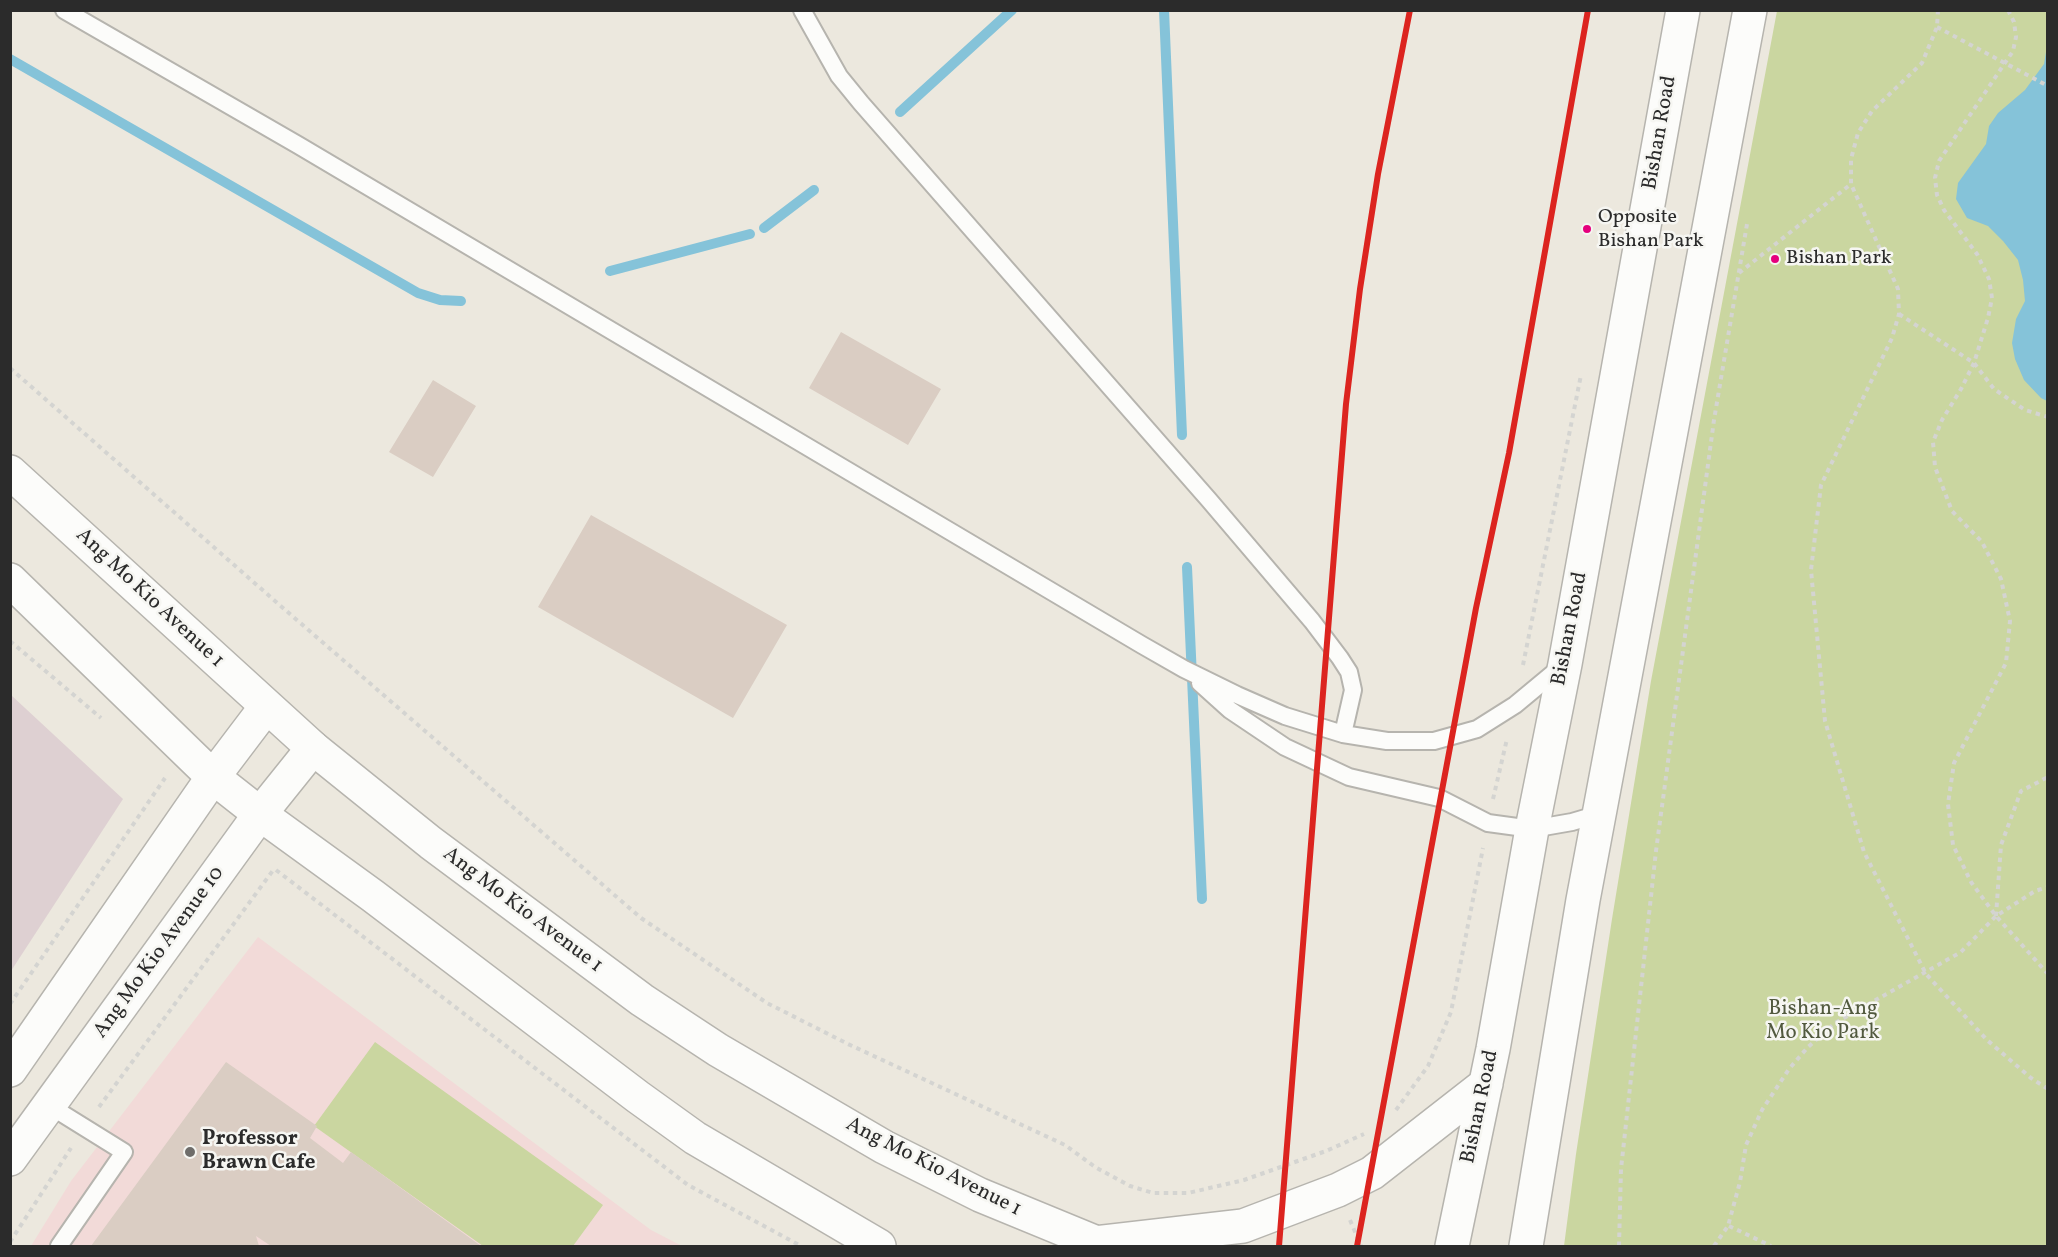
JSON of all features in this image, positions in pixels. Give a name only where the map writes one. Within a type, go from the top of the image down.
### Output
[{"type":"main road","name":"Bishan Road","points":[[1452,1246],[1565,664],[1683,10]]},
{"type":"main road","points":[[1526,1246],[1599,814],[1750,10]]},
{"type":"main road","name":"Ang Mo Kio Avenue 1","points":[[10,472],[313,748],[420,836],[642,1000],[718,1050],[884,1147],[980,1196],[1099,1245]]},
{"type":"main road","points":[[10,580],[213,777],[260,814],[383,903],[638,1098],[695,1138],[879,1246]]},
{"type":"main road","points":[[10,1070],[213,777],[266,706]]},
{"type":"main road","name":"Ang Mo Kio Avenue 10","points":[[10,1159],[260,814],[313,748]]},
{"type":"main road","points":[[1099,1245],[1243,1226],[1338,1191],[1372,1173],[1485,1084]]},
{"type":"lane","points":[[64,10],[298,145],[1184,669],[1233,702],[1285,747],[1349,777],[1439,798],[1488,823],[1532,829],[1572,822],[1599,814]]},
{"type":"lane","points":[[802,10],[839,75],[861,103],[1312,621],[1349,672],[1353,690],[1343,734]]},
{"type":"lane","points":[[1233,702],[1343,734],[1387,741],[1434,741],[1478,729],[1515,705],[1565,664]]},
{"type":"lane","points":[[50,1106],[124,1152],[59,1246]]},
{"type":"path","points":[[1938,10],[1937,27],[1922,63],[1872,111],[1858,133],[1851,159],[1851,184],[1898,289],[1899,314],[1892,338],[1821,485],[1810,570],[1825,721],[1864,852],[1926,974],[1987,1040],[2031,1078],[2048,1089]]},
{"type":"path","points":[[2008,10],[2014,22],[2016,37],[2013,51],[2006,65],[1939,161],[1935,178],[1937,195],[1944,210],[1965,236],[1989,279],[1992,298],[1974,363],[1942,420],[1933,442],[1935,467],[1952,511],[1982,542],[2001,579],[2010,621],[2006,663],[1954,763],[1948,804],[1953,844],[1971,882],[1996,916],[2048,974]]},
{"type":"path","points":[[1937,27],[2048,86]]},
{"type":"path","points":[[1739,273],[1851,184]]},
{"type":"path","points":[[1619,1246],[1620,1169],[1656,851],[1714,420],[1748,214]]},
{"type":"path","points":[[1899,314],[1974,363],[1994,389],[2025,410],[2048,417]]},
{"type":"path","points":[[10,368],[283,609],[641,918],[767,1003],[848,1044],[1065,1145],[1095,1167],[1130,1186],[1153,1192],[1188,1193],[1244,1180],[1326,1151],[1372,1128]]},
{"type":"path","points":[[10,641],[106,723]]},
{"type":"path","points":[[11,1003],[167,775]]},
{"type":"path","points":[[1996,916],[2001,845],[2021,791],[2048,777]]},
{"type":"path","points":[[1389,1115],[1398,1108],[1428,1066],[1451,1012],[1488,823]]},
{"type":"path","points":[[10,1242],[84,1127],[274,869],[688,1185],[801,1246]]},
{"type":"path","points":[[1714,1246],[1728,1226],[1740,1182],[1746,1144],[1762,1110],[1789,1069],[1808,1047],[1836,1023],[1926,974],[1961,952],[1996,916],[2035,891],[2048,887]]},
{"type":"path","points":[[1728,1226],[1771,1246]]},
{"type":"shaded area","points":[[11,695],[123,799],[11,971]]},
{"type":"shaded area","points":[[258,937],[651,1230],[682,1246],[31,1246],[71,1181]]},
{"type":"green space","name":"Bishan-Ang Mo Kio Park","points":[[1777,11],[2047,11],[2047,1246],[1564,1246],[1612,919],[1651,681]]},
{"type":"green space","points":[[375,1042],[603,1205],[573,1246],[483,1246],[314,1126]]},
{"type":"water","points":[[2047,46],[2048,401],[2041,398],[2024,380],[2015,359],[2012,343],[2016,319],[2025,301],[2018,260],[1988,226],[1967,218],[1956,199],[1958,183],[1986,144],[1989,126],[1998,113],[2025,90],[2044,64]]},
{"type":"building","points":[[841,332],[941,389],[908,445],[809,388]]},
{"type":"building","points":[[433,380],[476,406],[433,477],[389,452]]},
{"type":"building","points":[[591,515],[787,625],[733,718],[538,607]]},
{"type":"building","points":[[226,1062],[317,1126],[310,1138],[343,1163],[351,1152],[481,1246],[271,1246],[256,1236],[259,1246],[91,1246]]},
{"type":"waterway","points":[[900,112],[1012,10]]},
{"type":"waterway","points":[[1164,10],[1182,435]]},
{"type":"waterway","points":[[10,59],[418,293],[440,300],[461,301]]},
{"type":"waterway","points":[[764,228],[814,190]]},
{"type":"waterway","points":[[610,271],[750,234]]},
{"type":"waterway","points":[[1187,567],[1202,899]]},
{"type":"transit line","points":[[1279,1246],[1346,404],[1360,289],[1378,174],[1410,10]]},
{"type":"transit line","points":[[1357,1246],[1476,608],[1509,453],[1588,10]]},
{"type":"place","name":"Opposite Bishan Park","points":[[1587,229]]},
{"type":"place","name":"Bishan Park","points":[[1775,259]]},
{"type":"place","name":"Professor Brawn Cafe","points":[[190,1152]]}]
